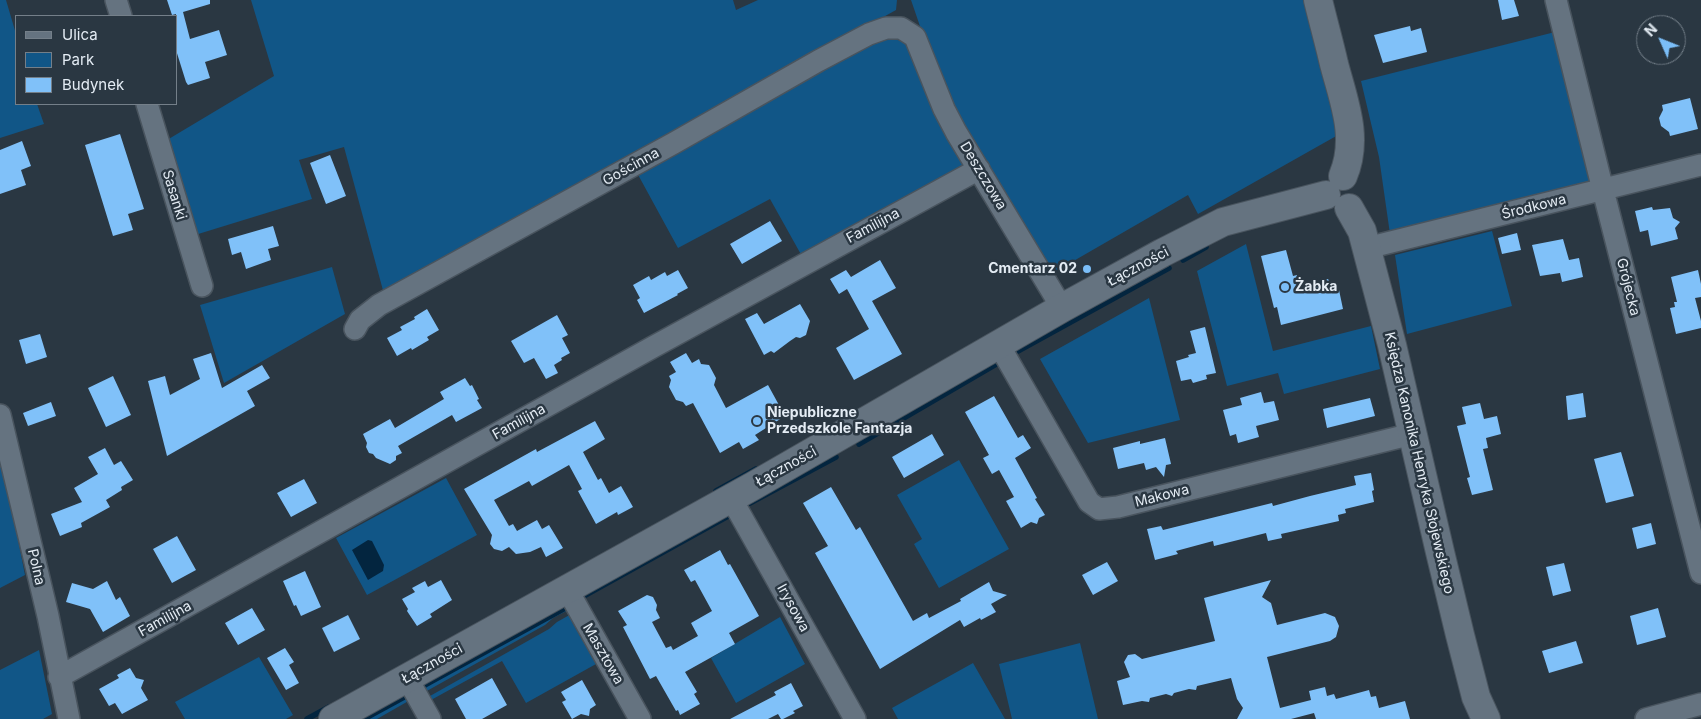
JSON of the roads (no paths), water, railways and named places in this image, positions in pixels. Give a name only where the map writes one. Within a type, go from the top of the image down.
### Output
[{"type":"street","points":[[116,0],[121,15]]},
{"type":"street","points":[[1318,0],[1349,118],[1351,138],[1349,157],[1339,193]]},
{"type":"street","name":"Grójecka","points":[[1556,0],[1602,190],[1701,573]]},
{"type":"street","name":"Gościnna","points":[[355,329],[360,320],[379,305],[870,34],[886,28],[901,28],[915,37]]},
{"type":"street","name":"Deszczowa","points":[[915,37],[944,109],[1062,308]]},
{"type":"street","name":"Sasanki","points":[[147,105],[202,286]]},
{"type":"street","name":"Środkowa","points":[[1367,248],[1701,165]]},
{"type":"street","name":"Familijna","points":[[60,677],[653,347],[979,169]]},
{"type":"street","name":"Księdza Kanonika Henryka Słojewskiego","points":[[1339,193],[1362,231],[1367,248],[1392,344],[1460,635],[1476,697],[1486,719]]},
{"type":"street","name":"Łączności","points":[[333,719],[567,590],[1062,308],[1223,222],[1339,193]]},
{"type":"street","name":"Makowa","points":[[999,345],[1089,502],[1099,509],[1118,508],[1412,434]]},
{"type":"street","name":"Polna","points":[[0,415],[48,616],[69,719]]},
{"type":"street","name":"Irysowa","points":[[730,498],[855,719]]},
{"type":"street","name":"Masztowa","points":[[567,590],[640,719]]},
{"type":"street","points":[[407,678],[430,719]]},
{"type":"street","points":[[1646,719],[1701,704]]},
{"type":"waterway","points":[[1183,260],[1206,247]]},
{"type":"waterway","points":[[1018,351],[1169,268]]},
{"type":"waterway","points":[[859,444],[998,363]]},
{"type":"waterway","points":[[750,503],[836,457]]},
{"type":"waterway","points":[[716,491],[756,469]]},
{"type":"waterway","points":[[582,597],[730,515]]},
{"type":"waterway","points":[[423,686],[567,607]]},
{"type":"waterway","points":[[364,719],[406,696]]},
{"type":"waterway","points":[[307,719],[329,707]]},
{"type":"place","name":"Cmentarz 02","points":[[1087,269]]},
{"type":"place","name":"Żabka","points":[[1285,287]]},
{"type":"place","name":"Niepubliczne Przedszkole Fantazja","points":[[757,421]]}]
